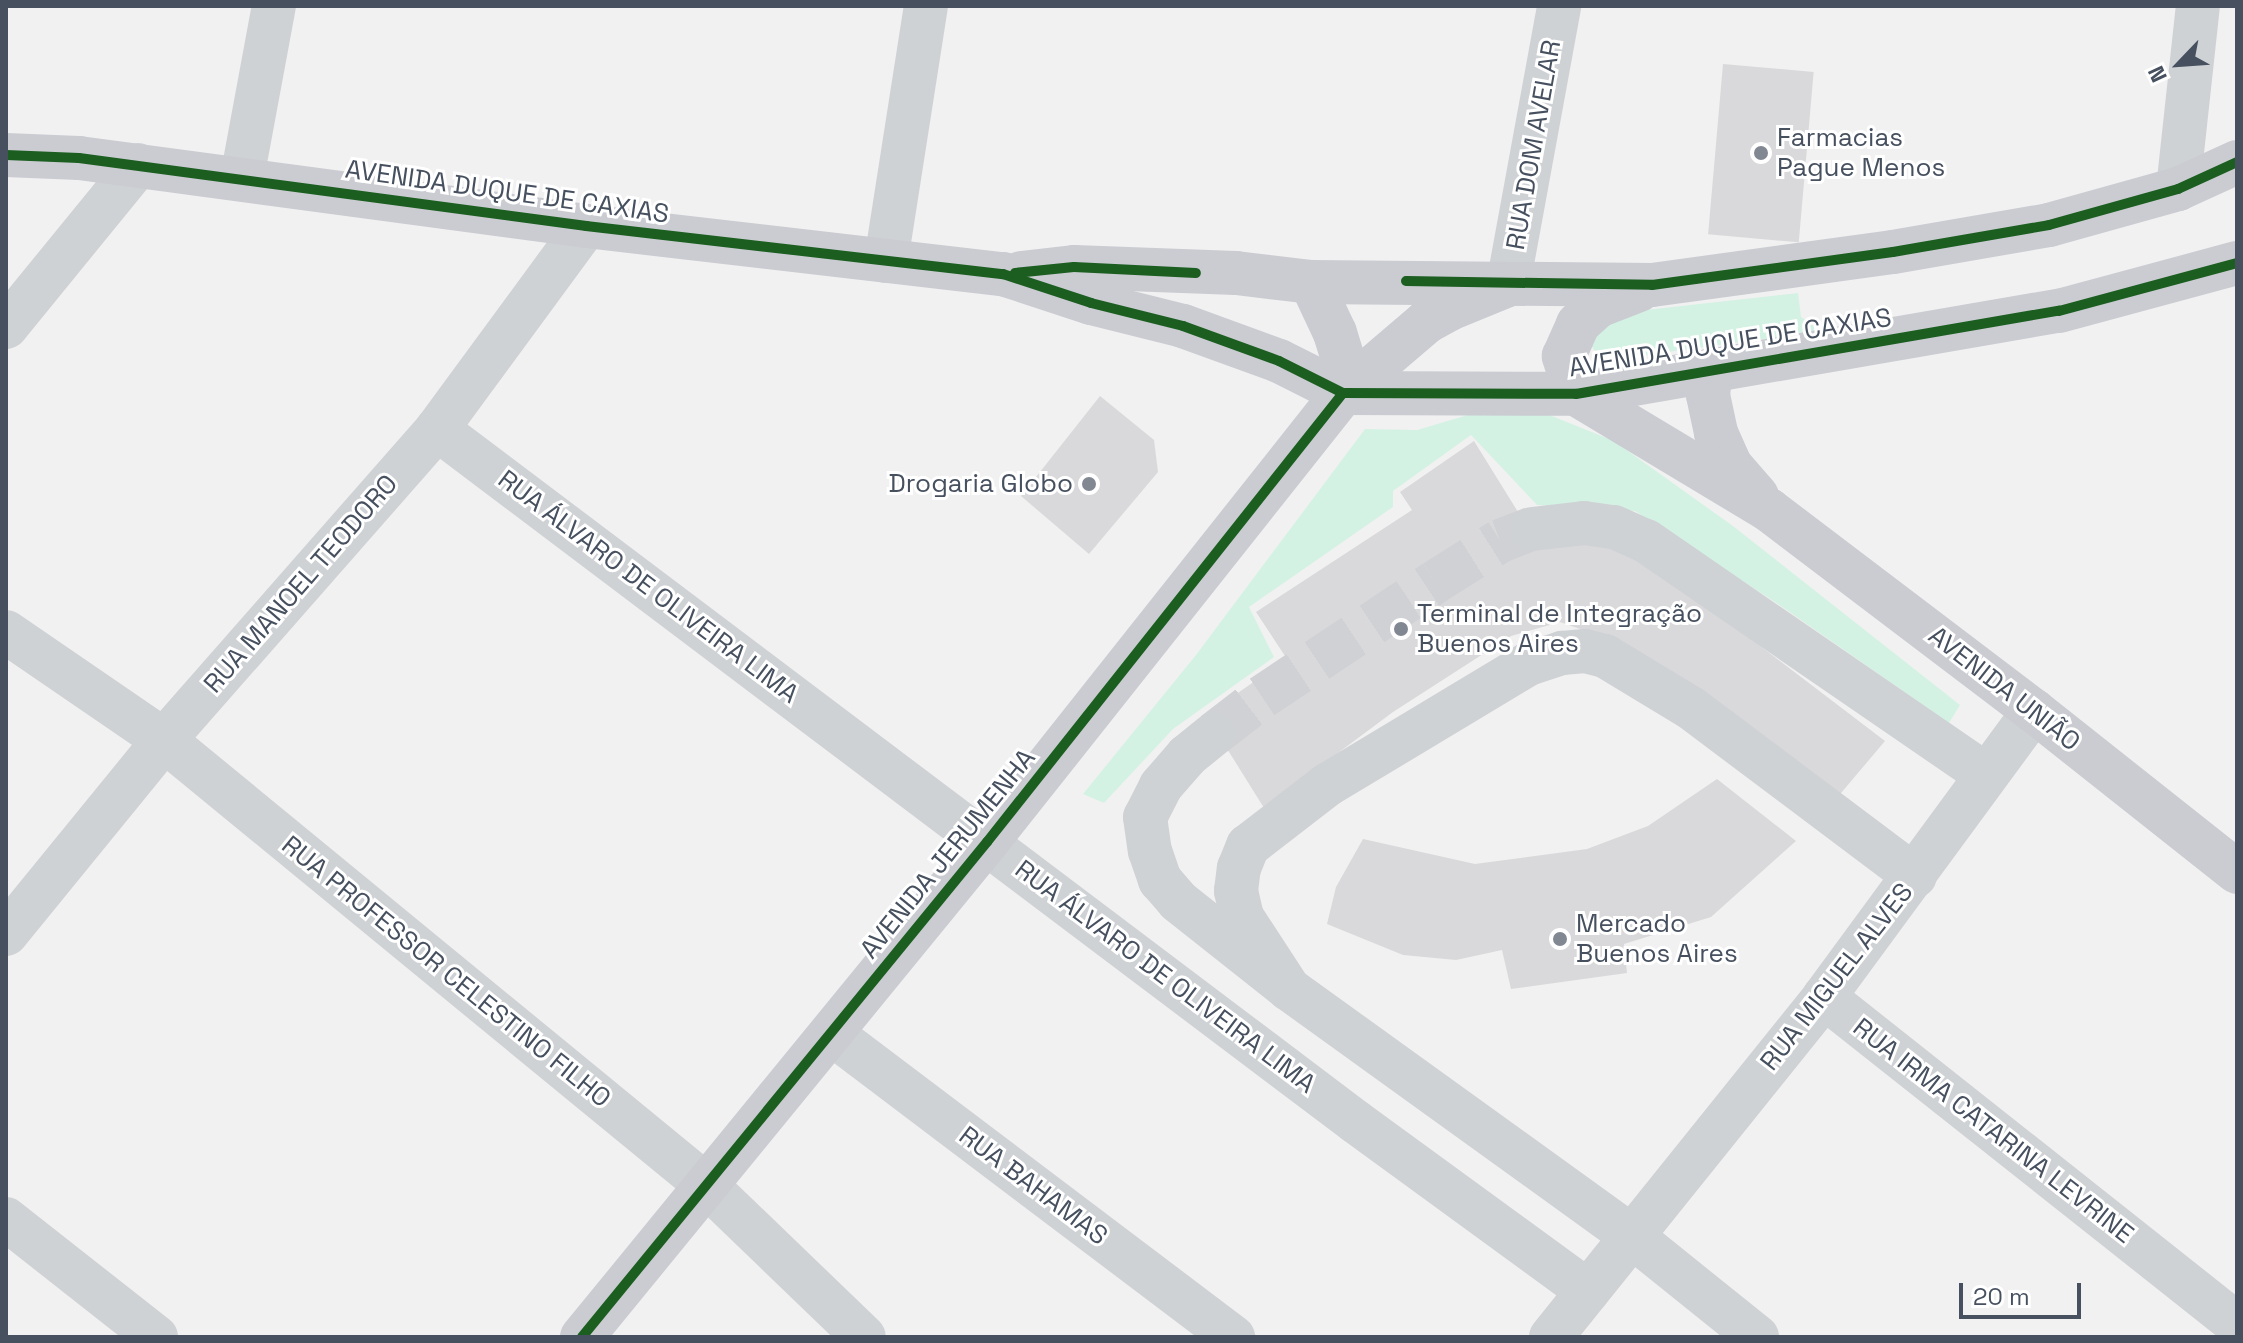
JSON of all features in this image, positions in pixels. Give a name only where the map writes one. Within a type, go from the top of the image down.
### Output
[{"type":"main road","name":"AVENIDA DUQUE DE CAXIAS","points":[[6,155],[79,158],[138,165],[586,226],[1003,274],[1091,303],[1183,326],[1279,361],[1343,393],[1576,394],[2059,311],[2237,263]]},
{"type":"main road","points":[[1508,285],[1652,285],[1893,252],[2049,225],[2178,189],[2237,162]]},
{"type":"main road","name":"AVENIDA DUQUE DE CAXIAS","points":[[1003,274],[1074,267],[1236,273],[1311,282],[1406,281],[1508,285]]},
{"type":"main road","points":[[1311,282],[1335,333],[1344,362],[1343,393]]},
{"type":"main road","name":"AVENIDA JERUMENHA","points":[[582,1337],[987,842],[1343,393],[1426,322],[1508,285]]},
{"type":"main road","points":[[1576,394],[1564,356],[1578,324],[1598,306],[1652,285]]},
{"type":"main road","name":"AVENIDA UNIÃO","points":[[1711,370],[1708,395],[1716,433],[1730,465],[1769,510]]},
{"type":"main road","name":"AVENIDA UNIÃO","points":[[1576,394],[1769,510],[2034,711],[2237,872]]},
{"type":"street","points":[[242,178],[274,6]]},
{"type":"street","points":[[886,261],[926,6]]},
{"type":"street","name":"RUA DOM AVELAR","points":[[1508,285],[1559,6]]},
{"type":"street","points":[[2178,189],[2198,6]]},
{"type":"street","points":[[6,327],[138,165]]},
{"type":"street","name":"RUA MANOEL TEODORO","points":[[6,934],[164,740],[437,429],[586,226]]},
{"type":"street","name":"RUA ÁLVARO DE OLIVEIRA LIMA","points":[[437,429],[1356,1122],[1588,1291]]},
{"type":"street","points":[[1532,529],[1584,523],[1614,527],[1646,541],[1986,775]]},
{"type":"street","name":"RUA PROFESSOR CELESTINO FILHO","points":[[6,632],[164,740],[706,1185],[864,1337]]},
{"type":"street","points":[[1289,989],[1242,917],[1236,891],[1239,868],[1248,846],[1327,785],[1528,664],[1562,653],[1585,651],[1605,656],[1691,708],[1915,876]]},
{"type":"street","name":"RUA MIGUEL ALVES","points":[[1551,1337],[1634,1238],[1824,997],[2034,711]]},
{"type":"street","points":[[1214,734],[1187,756],[1161,786],[1145,817],[1150,851],[1160,880],[1178,901],[1289,989],[1634,1238],[1757,1337]]},
{"type":"street","name":"RUA IRMA CATARINA LEVRINE","points":[[1824,997],[2237,1324]]},
{"type":"street","name":"RUA BAHAMAS","points":[[832,1034],[1233,1337]]},
{"type":"street","points":[[6,1219],[156,1337]]},
{"type":"green space","points":[[1798,293],[1801,317],[1823,331],[1623,358],[1594,350],[1584,334],[1591,316]]},
{"type":"green space","points":[[1478,412],[1547,414],[1614,441],[1733,526],[1960,705],[1949,723],[1775,602],[1635,511],[1537,505],[1471,435],[1393,491],[1393,507],[1249,607],[1274,657],[1173,729],[1104,803],[1083,794],[1196,655],[1365,429],[1417,430]]},
{"type":"building","name":"Farmacias Pague Menos","points":[[1723,64],[1814,72],[1799,242],[1708,234]]},
{"type":"building","name":"Drogaria Globo","points":[[1100,396],[1154,440],[1158,472],[1089,554],[1021,496]]},
{"type":"building","name":"Terminal de Integração Buenos Aires","points":[[1474,441],[1523,520],[1613,548],[1671,578],[1885,741],[1836,799],[1609,639],[1560,622],[1511,636],[1393,712],[1264,808],[1206,715],[1287,659],[1256,612],[1412,510],[1400,492]]},
{"type":"building","points":[[1717,779],[1796,841],[1711,917],[1624,944],[1627,973],[1511,989],[1502,950],[1456,960],[1403,955],[1327,924],[1336,887],[1363,839],[1475,864],[1587,849],[1648,826]]},
{"type":"tunnel","points":[[1214,734],[1262,697],[1435,582],[1500,541],[1532,529]]},
{"type":"cycle path","points":[[6,155],[79,158],[586,226],[1003,274],[1091,303],[1183,326],[1279,361],[1343,393],[1576,394],[2059,311],[2237,263]]},
{"type":"cycle path","points":[[1406,281],[1652,285],[1893,252],[2049,225],[2178,189],[2237,162]]},
{"type":"cycle path","points":[[1015,273],[1074,267],[1196,273]]},
{"type":"cycle path","points":[[582,1337],[987,842],[1343,393]]},
{"type":"place","name":"Farmacias Pague Menos","points":[[1761,153]]},
{"type":"place","name":"Drogaria Globo","points":[[1089,484]]},
{"type":"place","name":"Terminal de Integração Buenos Aires","points":[[1401,629]]},
{"type":"place","name":"Mercado Buenos Aires","points":[[1560,939]]}]
